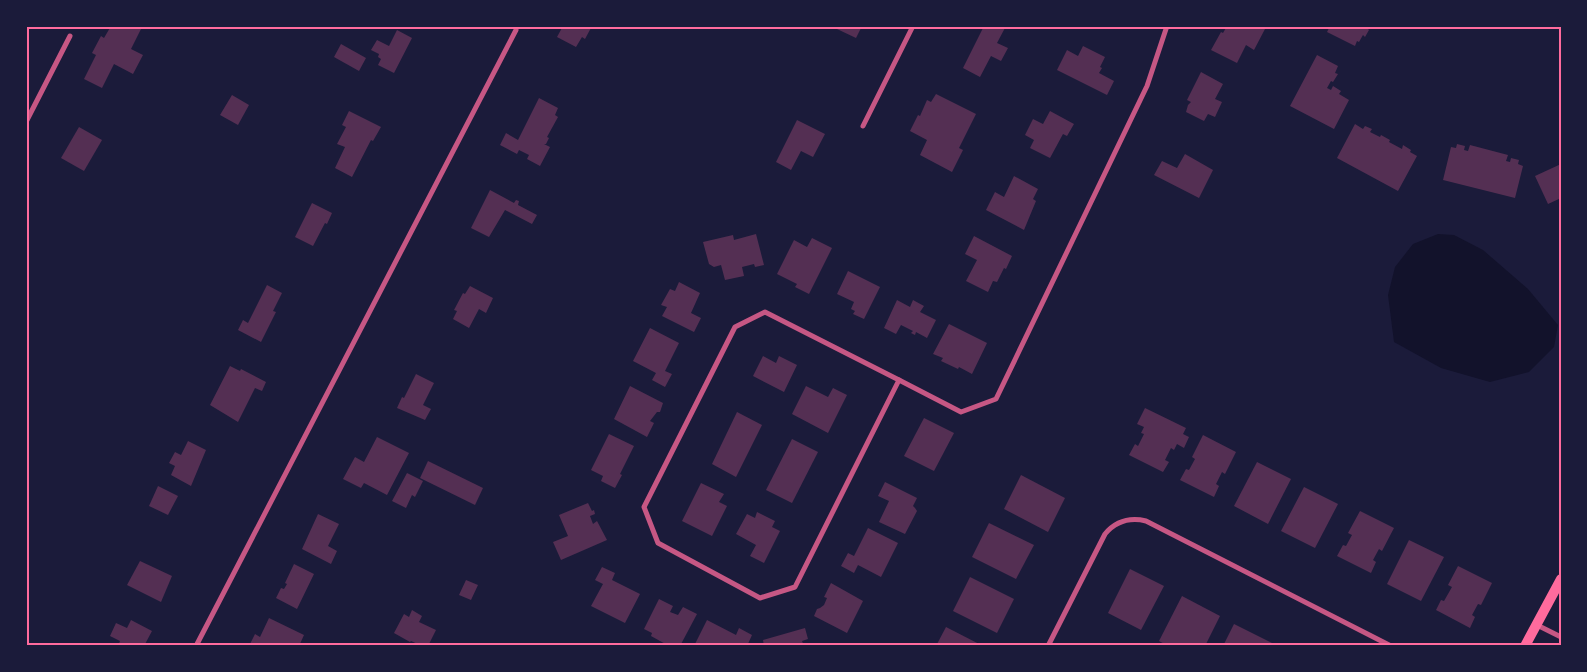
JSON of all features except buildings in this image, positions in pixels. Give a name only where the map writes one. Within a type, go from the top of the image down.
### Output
[{"type":"main road","points":[[1525,646],[1561,578]]},
{"type":"street","points":[[863,126],[913,26]]},
{"type":"street","points":[[899,380],[795,587],[760,598],[658,544],[644,507],[735,326],[765,312],[899,380],[961,412],[996,399],[1147,86],[1167,26]]},
{"type":"street","points":[[196,646],[516,30]]},
{"type":"street","points":[[26,122],[70,36]]},
{"type":"street","points":[[1048,646],[1105,534],[1112,526],[1134,518],[1146,521],[1390,646]]},
{"type":"street","points":[[1536,624],[1561,636]]},
{"type":"shaded area","points":[[1438,234],[1454,235],[1483,250],[1528,289],[1558,325],[1554,347],[1529,372],[1490,382],[1441,368],[1394,342],[1388,295],[1395,267],[1413,244]]}]
